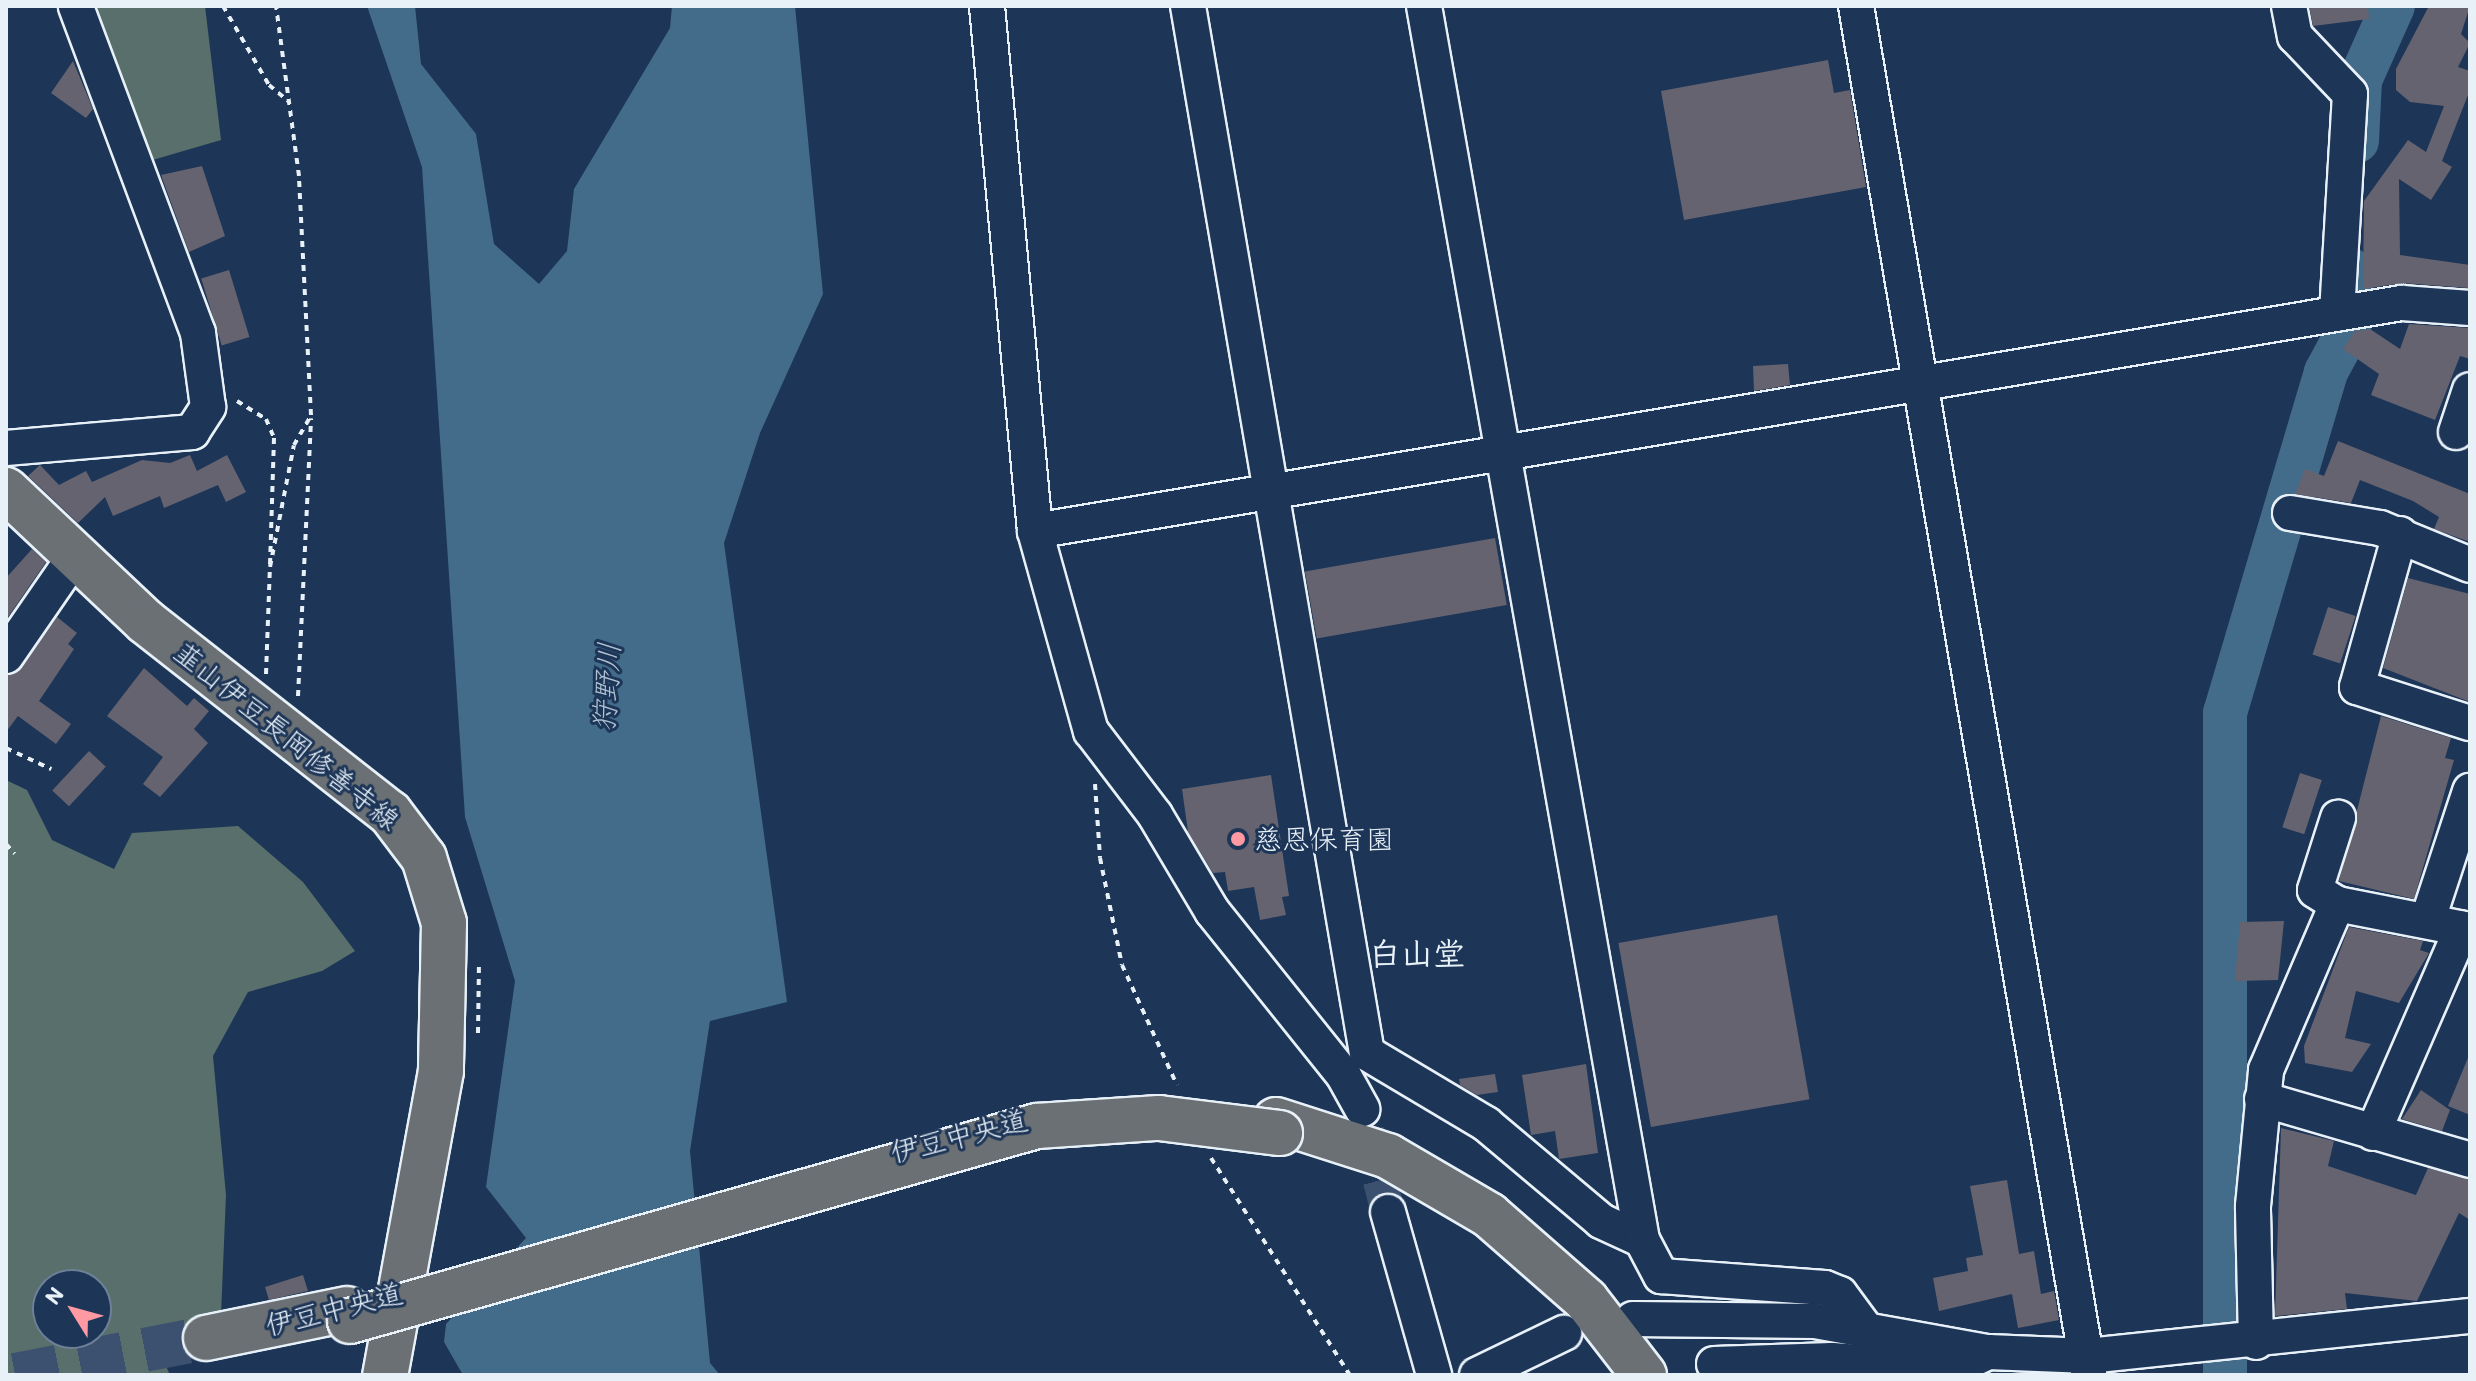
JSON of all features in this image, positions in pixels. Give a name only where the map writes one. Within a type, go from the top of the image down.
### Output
[{"type":"main road","name":"韮山伊豆長岡修善寺線","points":[[6,490],[75,556],[278,707],[390,813],[424,858],[442,912],[441,1071],[385,1375]]},
{"type":"main road","name":"伊豆中央道","points":[[207,1344],[348,1315],[1036,1116],[1159,1107],[1278,1126],[1388,1156],[1489,1215],[1586,1300],[1644,1375]]},
{"type":"main road","name":"伊豆中央道","points":[[1278,1126],[1396,1174],[1481,1225],[1565,1298],[1627,1375]]},
{"type":"street","points":[[6,448],[192,432],[208,407],[209,389],[198,333],[76,6]]},
{"type":"street","points":[[987,6],[1035,531],[1091,731],[1155,815],[1212,911],[1322,1046],[1362,1109]]},
{"type":"street","points":[[1188,6],[1367,1053],[1486,1124],[1601,1221],[1642,1240]]},
{"type":"street","points":[[1424,6],[1500,454],[1642,1240],[1661,1276],[1825,1288],[1840,1294],[1865,1328]]},
{"type":"street","points":[[1856,6],[2089,1365]]},
{"type":"street","points":[[2289,6],[2295,36],[2350,94],[2337,314]]},
{"type":"street","points":[[1035,531],[1271,496],[1500,454],[2337,314],[2421,301],[2470,308]]},
{"type":"street","points":[[2456,432],[2470,390]]},
{"type":"street","points":[[2290,513],[2400,534],[2470,565]]},
{"type":"street","points":[[2400,534],[2357,687],[2470,723]]},
{"type":"street","points":[[12,636],[75,556]]},
{"type":"street","points":[[2428,919],[2470,791]]},
{"type":"street","points":[[2338,818],[2315,890],[2337,904],[2428,919],[2466,929],[2373,1133]]},
{"type":"street","points":[[2256,1342],[2253,1206],[2262,1099],[2271,1050],[2337,904]]},
{"type":"street","points":[[2262,1099],[2470,1160]]},
{"type":"street","points":[[1388,1212],[1434,1375]]},
{"type":"street","points":[[1633,1319],[1732,1316],[1865,1328],[1988,1352],[2089,1365],[2470,1316]]},
{"type":"street","points":[[1477,1375],[1564,1333]]},
{"type":"street","points":[[1710,1359],[1817,1359],[1953,1369],[1988,1352]]},
{"type":"path","points":[[223,6],[269,85],[289,103]]},
{"type":"path","points":[[276,6],[312,332],[311,415],[278,707]]},
{"type":"path","points":[[209,389],[266,419],[274,438],[270,567],[278,707]]},
{"type":"path","points":[[270,567],[294,445],[311,415]]},
{"type":"path","points":[[1091,731],[1100,858],[1122,965],[1179,1091]]},
{"type":"path","points":[[6,748],[51,769]]},
{"type":"path","points":[[6,844],[15,854]]},
{"type":"path","points":[[1204,1147],[1350,1375]]},
{"type":"green space","points":[[92,6],[205,6],[221,140],[139,164]]},
{"type":"green space","points":[[6,780],[27,790],[52,840],[114,869],[132,833],[238,826],[303,882],[355,951],[322,971],[248,992],[213,1056],[226,1195],[221,1315],[161,1355],[170,1375],[6,1375]]},
{"type":"water","name":"狩野川","points":[[367,6],[415,6],[421,64],[476,134],[494,244],[539,284],[567,251],[574,189],[670,28],[672,6],[795,6],[823,294],[760,433],[724,543],[787,1002],[710,1021],[690,1151],[710,1363],[720,1375],[463,1375],[444,1342],[446,1324],[526,1238],[486,1187],[515,981],[465,817],[422,167]]},
{"type":"building","points":[[2309,6],[2368,6],[2369,19],[2313,26]]},
{"type":"building","points":[[2429,6],[2470,6],[2461,34],[2470,43],[2458,67],[2470,71],[2470,90],[2442,161],[2452,167],[2431,200],[2399,179],[2400,255],[2470,265],[2469,288],[2403,283],[2363,289],[2364,201],[2408,140],[2426,152],[2444,106],[2410,102],[2396,90],[2396,69]]},
{"type":"building","points":[[1828,60],[1834,93],[1850,90],[1866,187],[1684,220],[1661,91]]},
{"type":"building","points":[[73,61],[93,109],[86,118],[51,93]]},
{"type":"building","points":[[202,166],[225,236],[189,252],[161,175]]},
{"type":"building","points":[[229,270],[249,337],[222,345],[201,278]]},
{"type":"building","points":[[2409,324],[2470,328],[2470,359],[2460,356],[2435,420],[2371,395],[2379,374],[2343,349],[2355,331],[2370,329],[2400,349]]},
{"type":"building","points":[[1788,364],[1790,385],[1754,391],[1753,366]]},
{"type":"building","points":[[2338,441],[2470,494],[2470,542],[2434,529],[2439,517],[2413,501],[2360,480],[2351,503],[2295,494],[2305,469],[2324,476]]},
{"type":"building","points":[[190,455],[197,471],[227,455],[246,492],[226,502],[218,485],[164,508],[160,496],[113,516],[105,497],[78,523],[28,476],[40,465],[59,485],[86,471],[92,482],[142,460],[170,463]]},
{"type":"building","points":[[1495,538],[1507,605],[1317,638],[1305,572]]},
{"type":"building","points":[[32,549],[46,562],[6,620],[6,578]]},
{"type":"building","points":[[2408,578],[2470,594],[2470,702],[2383,668]]},
{"type":"building","points":[[2328,607],[2356,616],[2340,664],[2313,655]]},
{"type":"building","points":[[57,617],[77,633],[68,644],[74,649],[39,701],[71,724],[56,744],[18,716],[6,732],[6,676],[22,667]]},
{"type":"building","points":[[144,668],[187,706],[194,698],[209,711],[194,729],[208,743],[160,797],[143,784],[163,757],[107,716]]},
{"type":"building","points":[[2381,716],[2451,738],[2445,758],[2454,760],[2414,899],[2339,881]]},
{"type":"building","points":[[89,751],[106,767],[69,806],[52,790]]},
{"type":"building","points":[[2300,773],[2322,780],[2304,834],[2282,827]]},
{"type":"building","points":[[1271,775],[1289,896],[1282,897],[1286,915],[1260,920],[1254,887],[1228,891],[1225,872],[1213,873],[1188,832],[1182,789]]},
{"type":"building","points":[[1777,915],[1809,1099],[1651,1127],[1618,943]]},
{"type":"building","points":[[2284,921],[2278,980],[2235,981],[2240,922]]},
{"type":"building","points":[[2349,927],[2423,941],[2420,950],[2429,953],[2399,1003],[2356,991],[2345,1038],[2371,1044],[2352,1072],[2305,1063],[2304,1046]]},
{"type":"building","points":[[2470,1053],[2470,1115],[2448,1106]]},
{"type":"building","points":[[1586,1064],[1598,1153],[1559,1159],[1555,1131],[1531,1135],[1522,1075]]},
{"type":"building","points":[[1495,1074],[1498,1092],[1477,1095],[1460,1085],[1459,1079]]},
{"type":"building","points":[[2421,1090],[2450,1110],[2442,1131],[2402,1119]]},
{"type":"building","points":[[2281,1128],[2334,1141],[2328,1166],[2416,1195],[2428,1168],[2470,1179],[2470,1220],[2459,1213],[2417,1301],[2345,1293],[2347,1309],[2275,1316]]},
{"type":"building","points":[[2007,1180],[2019,1254],[2034,1251],[2041,1294],[2054,1291],[2059,1320],[2018,1328],[2012,1294],[1939,1311],[1933,1278],[1968,1271],[1966,1258],[1983,1255],[1970,1186]]},
{"type":"building","points":[[303,1275],[308,1291],[269,1300],[265,1287]]},
{"type":"waterway","points":[[2357,141],[2360,80],[2393,6]]},
{"type":"waterway","points":[[2225,1375],[2225,713],[2326,372],[2349,329],[2351,270]]},
{"type":"tunnel","points":[[1367,1131],[1388,1212]]},
{"type":"tunnel","points":[[15,1375],[206,1338]]},
{"type":"place","name":"慈恩保育園","points":[[1238,839]]},
{"type":"district","name":"白山堂","points":[[1417,954]]}]
